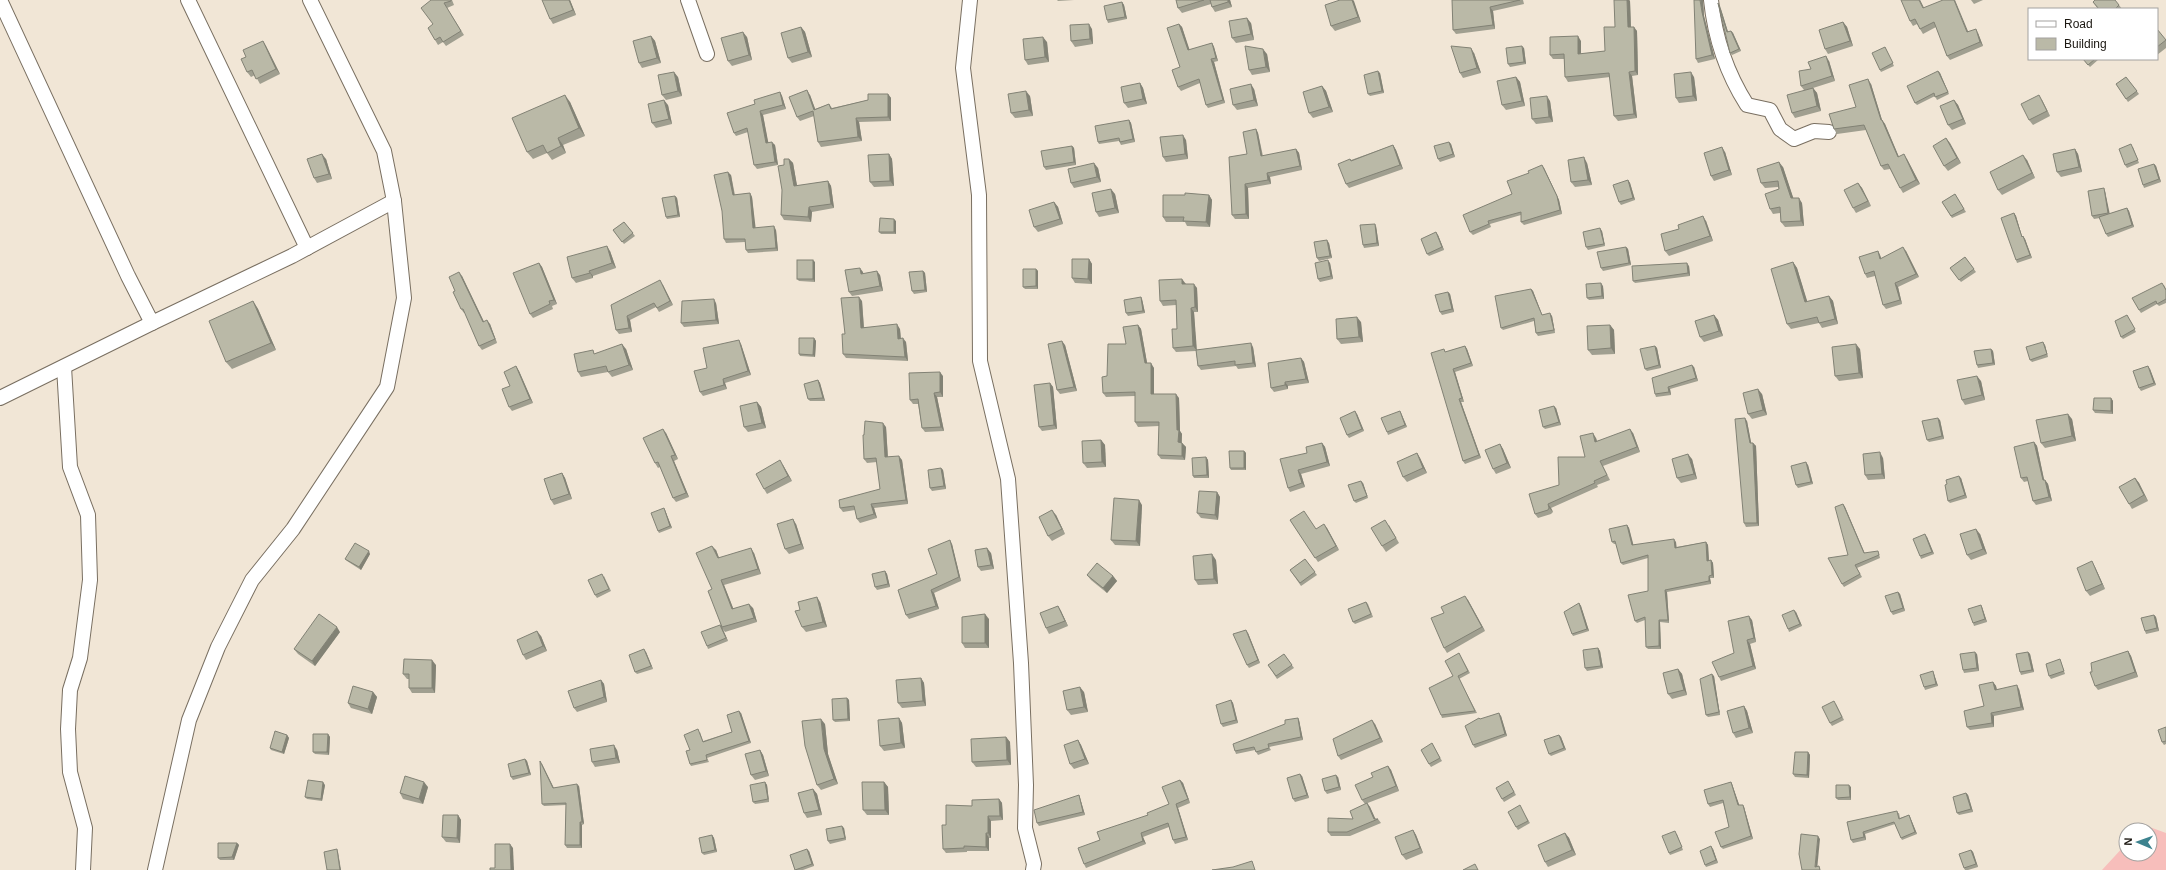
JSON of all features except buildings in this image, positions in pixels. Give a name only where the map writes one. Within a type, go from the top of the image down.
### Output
[{"type":"street","points":[[0,0],[128,276],[152,323]]},
{"type":"street","points":[[188,0],[307,248]]},
{"type":"street","points":[[155,870],[189,720],[218,647],[252,580],[293,529],[387,387],[404,298],[394,201],[384,151],[310,0]]},
{"type":"street","points":[[688,0],[707,54]]},
{"type":"street","points":[[970,0],[963,68],[978,195],[980,361],[1008,479],[1021,663],[1026,785],[1025,828],[1034,864],[1033,870]]},
{"type":"street","points":[[1711,0],[1718,43],[1732,81],[1748,105],[1770,110],[1780,129],[1794,139],[1814,131],[1829,132]]},
{"type":"street","points":[[0,398],[307,248],[394,201]]},
{"type":"street","points":[[64,367],[70,467],[88,514],[90,580],[80,658],[70,690],[68,729],[70,772],[85,828],[83,870]]},
{"type":"shaded area","points":[[2158,830],[2166,833],[2166,870],[2102,870],[2118,853],[2118,862],[2158,862]]}]
